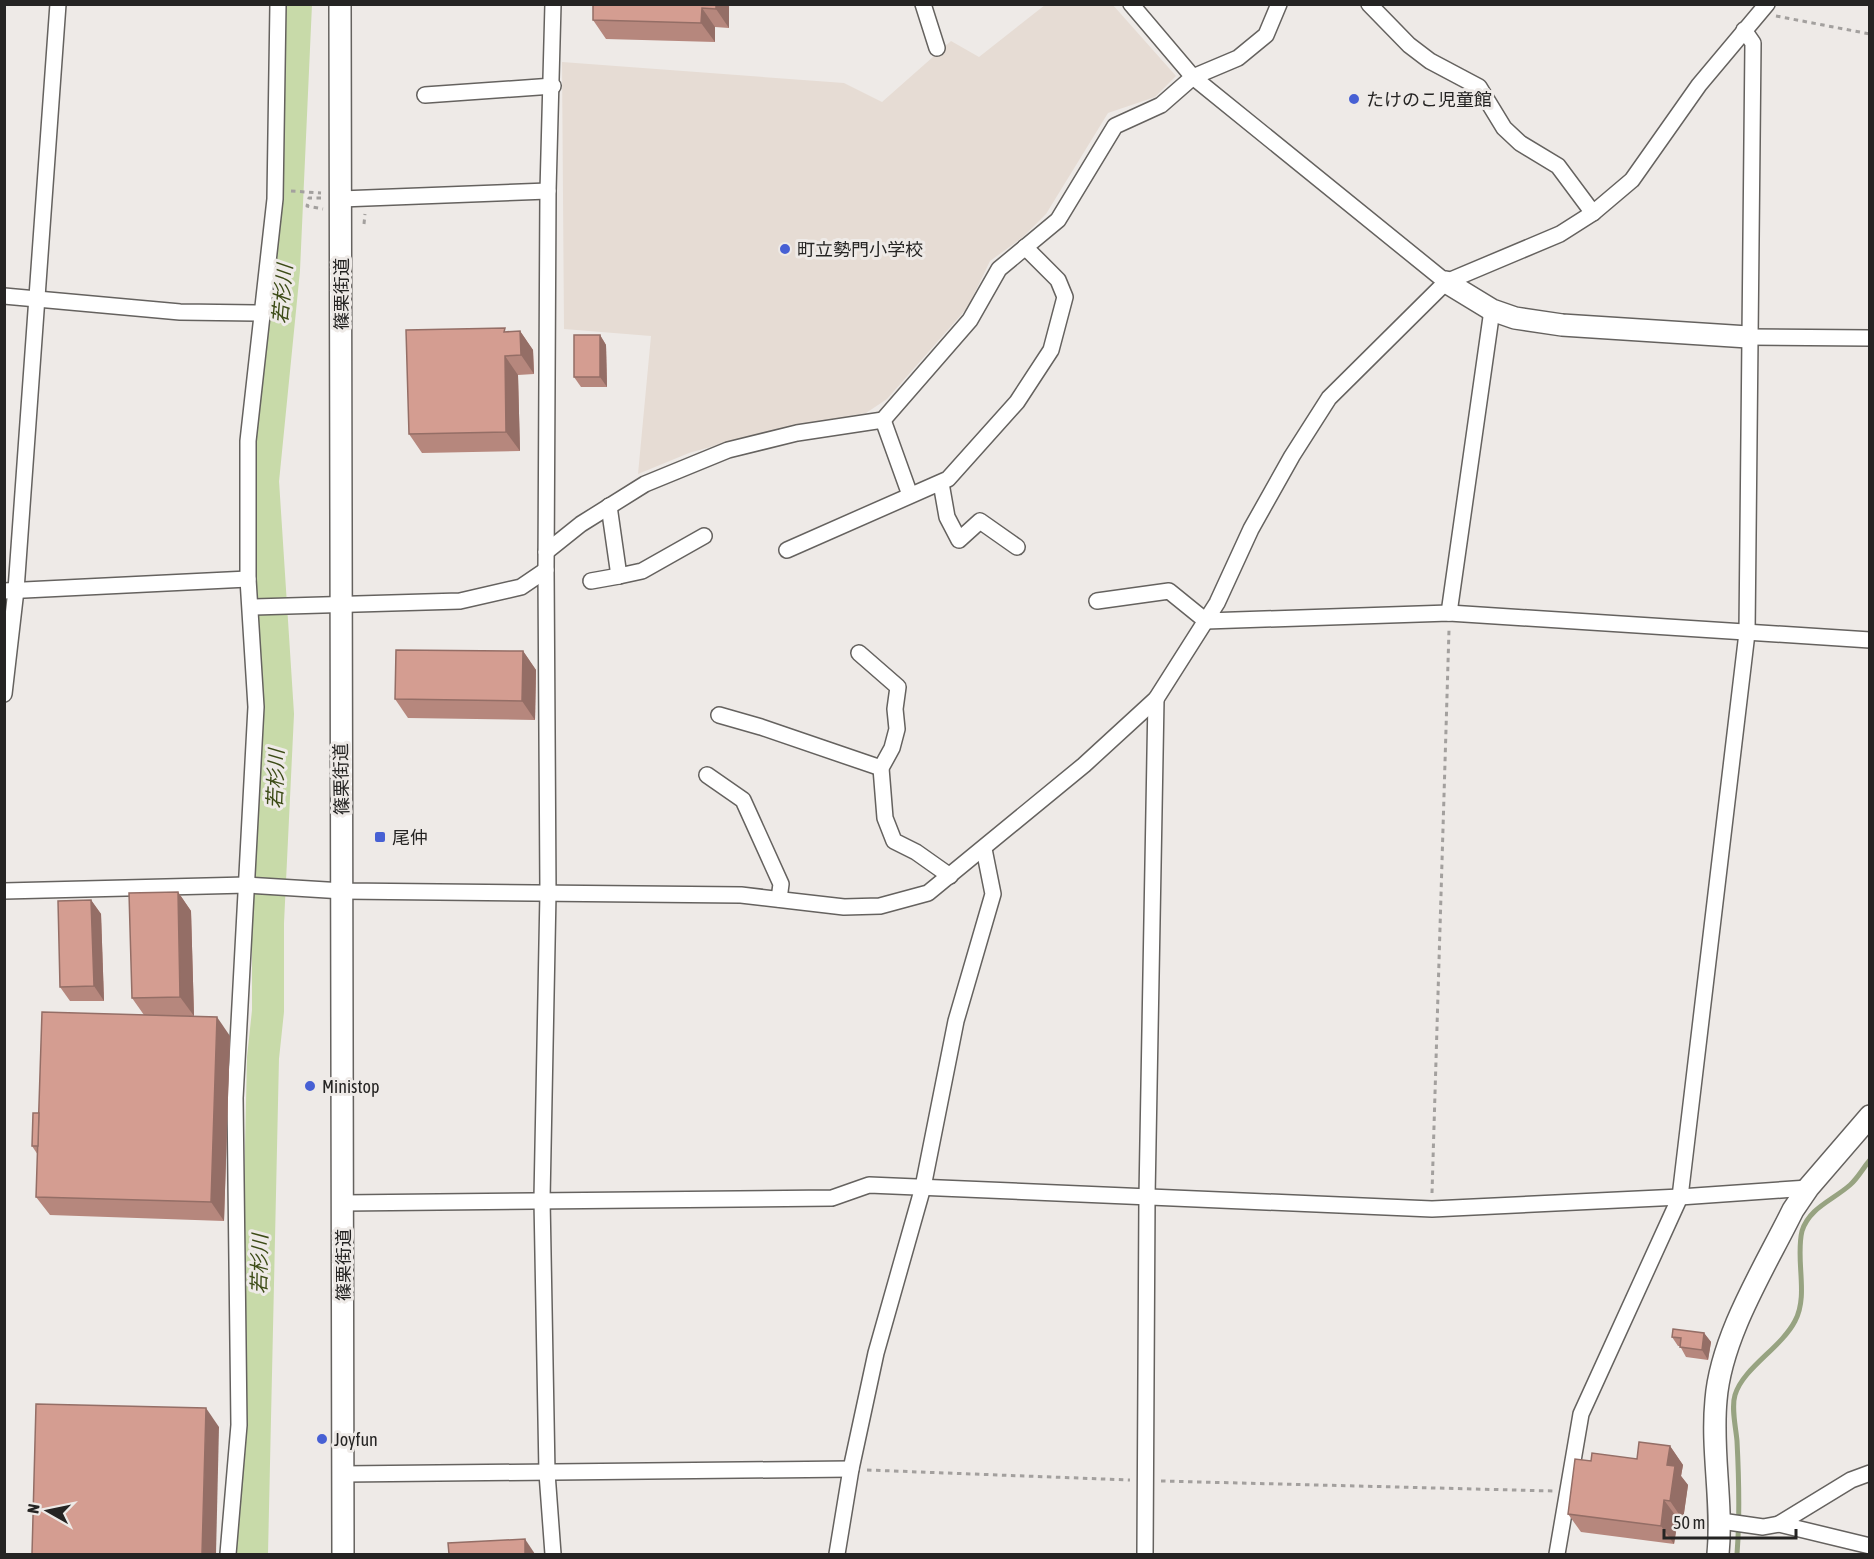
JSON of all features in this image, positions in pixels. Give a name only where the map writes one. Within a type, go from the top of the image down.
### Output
[{"type":"main road","name":"篠栗街道","points":[[340,4],[333,200],[343,603],[340,702],[343,891],[343,1554]]},
{"type":"main road","points":[[1446,282],[1492,310],[1515,318],[1562,325],[1748,337]]},
{"type":"main road","points":[[1718,1554],[1734,1523],[1715,1437],[1716,1398],[1723,1360],[1793,1210],[1808,1188],[1869,1116]]},
{"type":"street","points":[[4,694],[10,591],[36,299],[58,4]]},
{"type":"street","points":[[228,1554],[239,1425],[235,1098],[256,707],[248,579],[248,441],[275,189],[278,4]]},
{"type":"street","points":[[553,4],[553,86],[548,191],[546,552],[548,893],[542,1199],[547,1473],[553,1554]]},
{"type":"street","points":[[923,4],[937,48]]},
{"type":"street","points":[[1131,4],[1193,77],[1446,282]]},
{"type":"street","points":[[546,552],[581,524],[645,484],[728,450],[797,433],[883,420],[970,320],[999,269],[1058,220],[1115,126],[1161,105],[1193,77],[1239,58],[1266,35],[1279,4]]},
{"type":"street","points":[[1369,4],[1409,45],[1430,61],[1479,87],[1504,128],[1520,143],[1558,166],[1593,213]]},
{"type":"street","points":[[4,891],[247,885],[343,891],[741,895],[844,907],[880,906],[928,893],[1084,765],[1156,699],[1218,603],[1251,529],[1292,456],[1329,398],[1389,335],[1446,282],[1560,234],[1593,213],[1632,180],[1699,85],[1763,9]]},
{"type":"street","points":[[1557,1554],[1581,1414],[1680,1197],[1747,633],[1748,337],[1753,43],[1744,30]]},
{"type":"street","points":[[425,95],[553,86]]},
{"type":"street","points":[[333,200],[548,191]]},
{"type":"street","points":[[787,550],[948,479],[1017,402],[1051,350],[1065,297],[1058,280],[1025,247]]},
{"type":"street","points":[[4,296],[180,312],[263,313]]},
{"type":"street","points":[[1449,613],[1492,310]]},
{"type":"street","points":[[1748,337],[1869,338]]},
{"type":"street","points":[[883,420],[910,495]]},
{"type":"street","points":[[941,483],[947,517],[959,540],[980,521],[1017,547]]},
{"type":"street","points":[[609,506],[620,576]]},
{"type":"street","points":[[591,581],[642,570],[704,536]]},
{"type":"street","points":[[251,607],[460,601],[521,588],[546,570]]},
{"type":"street","points":[[10,591],[248,579]]},
{"type":"street","points":[[1097,601],[1169,591],[1206,621],[1449,613],[1869,640]]},
{"type":"street","points":[[859,653],[898,687],[895,709],[897,729],[892,748],[881,768],[885,819],[894,841],[916,852],[950,876]]},
{"type":"street","points":[[1145,1554],[1147,1197],[1156,699]]},
{"type":"street","points":[[719,715],[881,768]]},
{"type":"street","points":[[706,776],[743,800],[781,884],[779,899]]},
{"type":"street","points":[[837,1554],[850,1469],[876,1353],[923,1187],[956,1021],[993,894],[984,849]]},
{"type":"street","points":[[343,1203],[542,1199],[832,1198],[869,1185],[1432,1209],[1680,1197],[1808,1188]]},
{"type":"street","points":[[343,1474],[850,1469]]},
{"type":"street","points":[[1779,1524],[1851,1480],[1869,1473]]},
{"type":"street","points":[[1734,1523],[1779,1524],[1869,1546]]},
{"type":"path","points":[[1763,9],[1869,34]]},
{"type":"path","points":[[275,189],[333,200]]},
{"type":"path","points":[[309,198],[333,200],[307,206],[309,198]]},
{"type":"path","points":[[1432,1209],[1449,613]]},
{"type":"path","points":[[850,1469],[1147,1481],[1567,1491]]},
{"type":"shaded area","name":"町立勢門小学校","points":[[1112,4],[1176,76],[1155,97],[1108,113],[1046,214],[1023,237],[990,261],[968,307],[887,399],[866,413],[760,433],[689,453],[638,474],[651,336],[564,329],[562,62],[844,83],[882,102],[951,41],[979,57],[1045,5]]},
{"type":"building","points":[[593,4],[716,4],[716,9],[702,8],[701,23],[593,20]]},
{"type":"building","points":[[505,328],[504,332],[520,331],[521,355],[505,356],[506,432],[409,434],[406,330]]},
{"type":"building","points":[[574,335],[600,335],[600,377],[574,377]]},
{"type":"building","points":[[396,650],[523,651],[522,701],[395,699]]},
{"type":"building","points":[[178,892],[180,997],[132,998],[129,893]]},
{"type":"building","points":[[91,900],[94,986],[60,987],[58,901]]},
{"type":"building","points":[[42,1012],[217,1017],[211,1202],[36,1197]]},
{"type":"building","points":[[33,1113],[39,1113],[38,1146],[32,1146]]},
{"type":"building","points":[[1673,1329],[1704,1333],[1702,1350],[1680,1347],[1681,1338],[1672,1337]]},
{"type":"building","points":[[36,1404],[206,1408],[202,1554],[32,1554]]},
{"type":"building","points":[[1639,1442],[1670,1446],[1667,1465],[1675,1466],[1670,1501],[1664,1500],[1661,1526],[1568,1514],[1575,1459],[1591,1461],[1592,1453],[1637,1459]]},
{"type":"building","points":[[525,1539],[525,1554],[449,1554],[448,1543]]},
{"type":"waterway","name":"若杉川","points":[[252,1554],[263,1058],[268,1011],[268,923],[278,714],[263,481],[284,270],[296,4]]},
{"type":"waterway","points":[[1737,1554],[1739,1498],[1735,1395],[1746,1376],[1781,1340],[1795,1321],[1801,1300],[1800,1242],[1805,1223],[1816,1210],[1853,1182],[1870,1160]]},
{"type":"place","name":"たけのこ児童館","points":[[1354,99]]},
{"type":"place","name":"町立勢門小学校","points":[[785,249]]},
{"type":"place","name":"尾仲","points":[[380,837]]},
{"type":"place","name":"Ministop","points":[[310,1086]]},
{"type":"place","name":"Joyfun","points":[[322,1439]]}]
